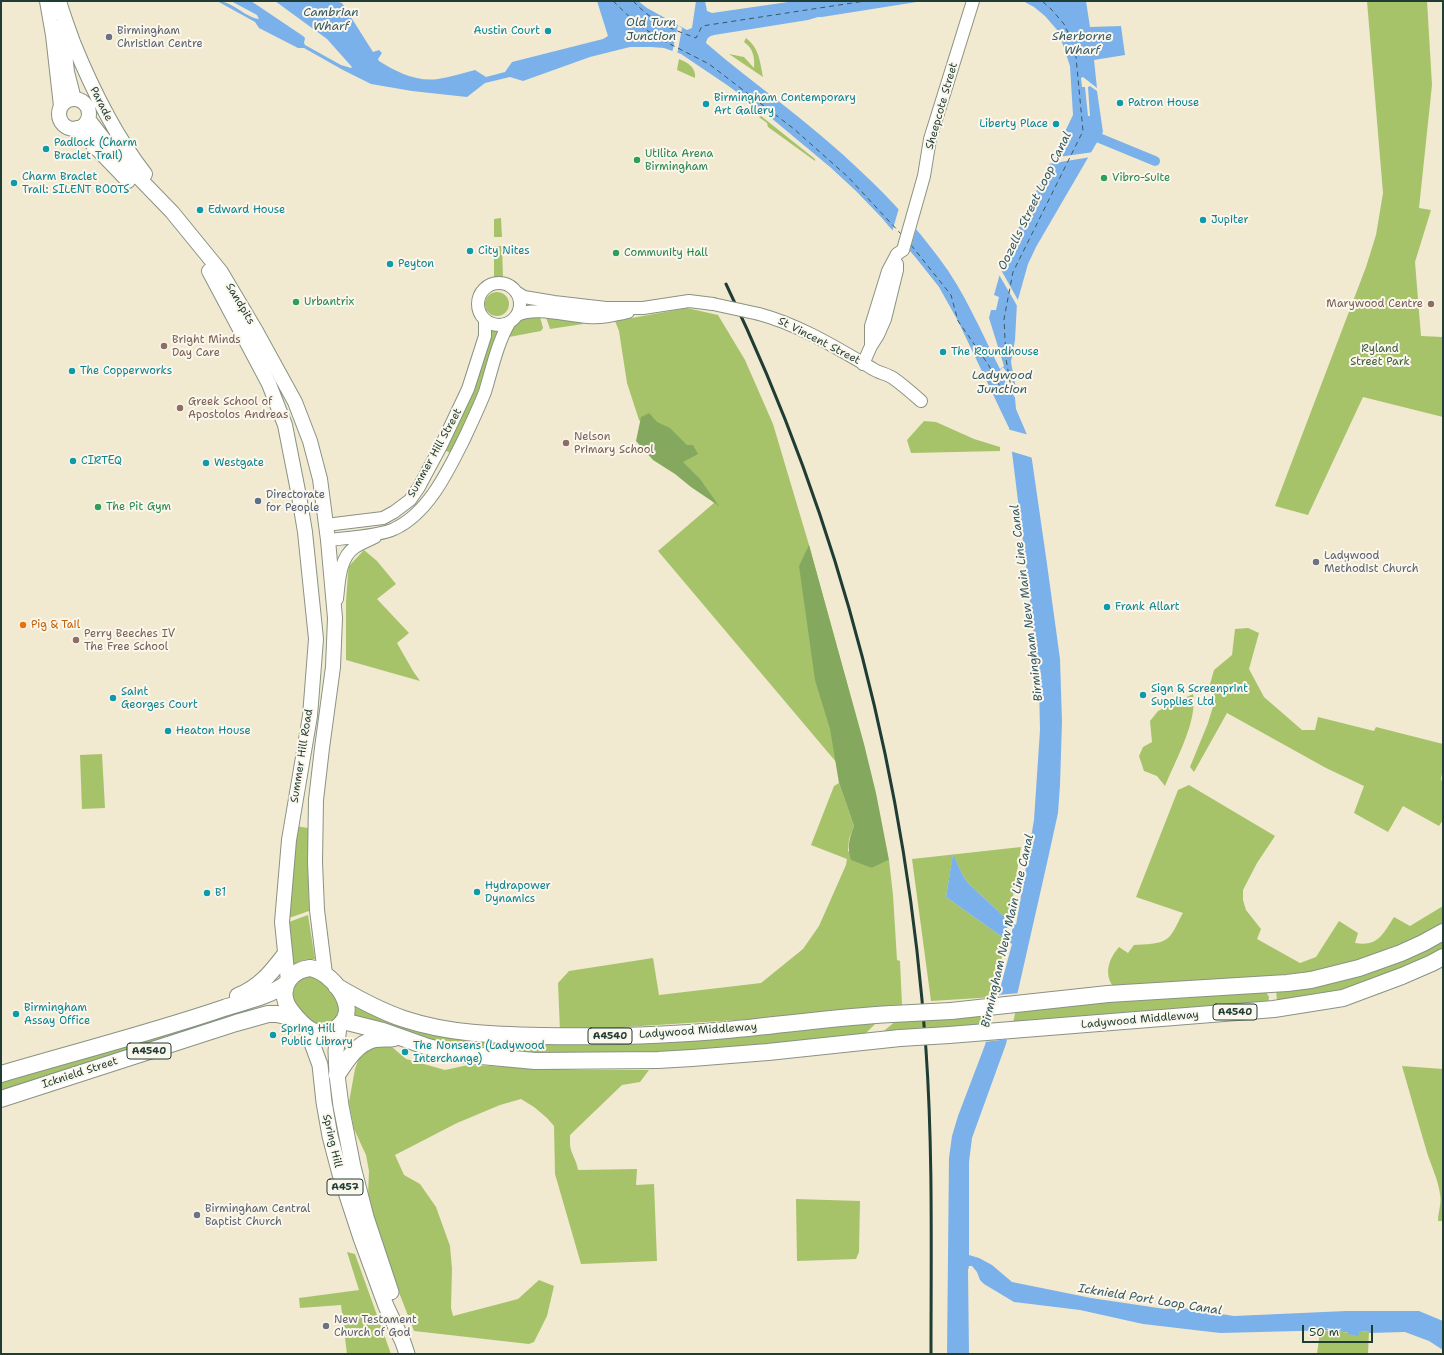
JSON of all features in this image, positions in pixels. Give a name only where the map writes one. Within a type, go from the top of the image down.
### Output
[{"type":"highway","name":"A4540","points":[[1271,984],[1311,980],[1359,968],[1401,953],[1443,932]]},
{"type":"highway","name":"A4540","points":[[196,1018],[259,985],[284,956]]},
{"type":"highway","name":"Ladywood Middleway","points":[[404,1038],[449,1053],[535,1061],[658,1060],[692,1058],[768,1052],[900,1038],[1019,1030],[1307,1005],[1344,998],[1402,976],[1443,957]]},
{"type":"highway","name":"A4540","points":[[287,982],[300,971],[305,969],[316,969],[325,974]]},
{"type":"highway","name":"Spring Hill","points":[[325,974],[343,995],[346,1002],[346,1015],[341,1023]]},
{"type":"highway","name":"Spring Hill","points":[[287,982],[284,994],[286,1002],[290,1010],[302,1023]]},
{"type":"highway","name":"Icknield Street","points":[[1,1074],[196,1018],[276,991],[287,982]]},
{"type":"highway","name":"Ladywood Middleway","points":[[336,986],[374,1008],[404,1019],[442,1029],[466,1033],[553,1036],[670,1035],[892,1014],[951,1011],[1108,994],[1271,984]]},
{"type":"highway","points":[[1271,984],[1274,1009]]},
{"type":"highway","name":"Icknield Street","points":[[1,1100],[268,1014],[277,1014],[302,1023]]},
{"type":"highway","name":"A4540","points":[[302,1023],[315,1032],[323,1033],[334,1030],[341,1023],[383,1030],[404,1038]]},
{"type":"highway","name":"A4540","points":[[338,1075],[345,1063],[359,1047],[368,1041],[376,1039],[404,1038]]},
{"type":"main road","points":[[47,1],[53,34],[61,106],[60,115],[62,122],[69,128],[77,128],[83,126],[88,119],[89,110],[87,106],[79,100],[69,100],[61,106]]},
{"type":"main road","name":"Parade","points":[[60,4],[67,72],[74,99]]},
{"type":"main road","name":"Parade","points":[[60,4],[85,70],[110,124],[172,212]]},
{"type":"main road","name":"Sandpits","points":[[88,119],[112,150],[172,212],[221,272],[296,402],[310,441],[320,479],[315,529]]},
{"type":"main road","name":"Sandpits","points":[[77,128],[154,208],[211,272],[269,384],[285,425],[299,496],[315,529]]},
{"type":"main road","points":[[315,529],[328,540]]},
{"type":"main road","name":"Summer Hill Road","points":[[287,982],[282,922],[289,840],[310,716],[320,595],[315,529]]},
{"type":"main road","name":"Summer Hill Road","points":[[325,974],[316,910],[315,862],[316,800],[332,674],[335,618],[328,540]]},
{"type":"main road","name":"Spring Hill","points":[[302,1023],[320,1065],[330,1136],[340,1174],[361,1238],[386,1306],[405,1348]]},
{"type":"main road","name":"Spring Hill","points":[[341,1023],[336,1051],[338,1075],[341,1106],[353,1167],[366,1217],[394,1300],[405,1348]]},
{"type":"street","name":"Sheepcote Street","points":[[863,364],[885,319],[897,270],[899,249],[910,208],[924,176],[930,139],[973,1]]},
{"type":"street","points":[[495,283],[502,283],[511,287],[516,292],[520,303],[513,319],[502,325],[495,325],[485,320],[480,314],[478,304],[479,296],[484,289],[495,283]]},
{"type":"street","name":"St Vincent Street","points":[[516,292],[524,297],[554,302],[606,308],[643,308]]},
{"type":"street","name":"St Vincent Street","points":[[513,319],[524,312],[588,317],[611,316],[643,308],[689,301],[713,304],[772,317],[823,341],[875,371]]},
{"type":"street","name":"Summer Hill Street","points":[[328,540],[383,533],[393,530],[414,517],[431,496],[450,468],[483,397],[503,332],[513,319]]},
{"type":"street","name":"Summer Hill Street","points":[[315,529],[383,518],[410,500],[419,487],[441,446],[468,389],[485,336],[485,320]]},
{"type":"street","name":"Summer Hill Street","points":[[335,618],[341,567],[347,556],[354,548],[383,533]]},
{"type":"green space","name":"Ryland Street Park","points":[[1367,1],[1427,1],[1432,85],[1419,208],[1431,210],[1415,262],[1421,336],[1443,337],[1443,417],[1363,397],[1308,515],[1275,506],[1366,267],[1376,235],[1383,193]]},
{"type":"green space","points":[[746,38],[754,46],[760,60],[763,77],[729,54],[744,57],[754,68],[753,53],[750,47],[744,42]]},
{"type":"green space","points":[[679,59],[693,68],[695,78],[677,70]]},
{"type":"green space","points":[[761,116],[815,159],[815,161],[768,127],[767,123],[759,117]]},
{"type":"green space","points":[[501,218],[502,237],[494,237],[494,219]]},
{"type":"green space","points":[[494,246],[502,246],[503,278],[494,278]]},
{"type":"green space","points":[[497,292],[502,293],[508,299],[508,309],[502,315],[497,316],[492,315],[486,309],[485,304],[486,299],[492,293]]},
{"type":"green space","points":[[687,308],[718,315],[745,360],[773,424],[809,545],[865,749],[842,769],[658,551],[714,503],[639,420],[627,383],[619,331],[615,321]]},
{"type":"green space","points":[[540,317],[543,328],[541,331],[509,337],[513,327],[521,319]]},
{"type":"green space","points":[[546,317],[583,321],[583,324],[550,329]]},
{"type":"green space","points":[[490,330],[498,331],[473,407],[450,453],[441,448]]},
{"type":"green space","points":[[649,413],[657,422],[670,428],[687,445],[693,445],[698,454],[683,462],[700,479],[719,506],[653,460],[636,441],[641,417]]},
{"type":"green space","points":[[924,421],[936,422],[974,439],[1000,447],[1000,451],[911,453],[907,440]]},
{"type":"green space","points":[[809,545],[876,793],[889,860],[872,868],[851,860],[849,843],[854,826],[839,783],[830,729],[815,680],[799,566]]},
{"type":"green space","points":[[364,550],[377,561],[396,584],[377,599],[409,633],[397,643],[420,681],[346,660],[346,602],[349,566]]},
{"type":"green space","points":[[1248,628],[1259,633],[1249,669],[1264,697],[1302,730],[1315,730],[1318,717],[1374,731],[1376,727],[1443,744],[1443,767],[1441,780],[1443,781],[1443,820],[1439,826],[1403,806],[1388,832],[1354,813],[1364,786],[1326,768],[1227,713],[1194,772],[1190,767],[1208,723],[1215,700],[1210,684],[1214,670],[1232,655],[1235,629]]},
{"type":"green space","points":[[1193,694],[1194,705],[1189,728],[1185,741],[1165,786],[1157,776],[1144,771],[1139,756],[1143,747],[1152,742],[1150,721],[1158,711]]},
{"type":"green space","points":[[102,754],[105,808],[82,809],[80,755]]},
{"type":"green space","points":[[839,783],[854,826],[849,839],[848,851],[872,868],[889,860],[897,960],[900,961],[902,1005],[898,1010],[560,1031],[558,983],[569,971],[653,958],[659,995],[761,983],[803,949],[819,926],[846,865],[847,859],[811,845],[834,786]]},
{"type":"green space","points":[[1189,785],[1275,836],[1257,863],[1243,890],[1243,900],[1246,910],[1261,929],[1257,939],[1300,963],[1316,957],[1339,921],[1358,933],[1355,943],[1363,944],[1375,941],[1379,938],[1394,917],[1410,926],[1443,906],[1443,922],[1427,935],[1341,968],[1222,982],[1117,991],[1110,980],[1108,969],[1109,963],[1119,947],[1128,953],[1134,945],[1152,944],[1165,940],[1172,933],[1183,913],[1136,897],[1178,790]]},
{"type":"green space","points":[[296,826],[308,828],[309,911],[289,918]]},
{"type":"green space","points":[[1021,847],[1009,921],[969,884],[963,876],[953,855],[946,897],[1005,939],[995,997],[931,1001],[912,859]]},
{"type":"green space","points":[[308,915],[315,959],[303,960],[291,965],[289,922]]},
{"type":"green space","points":[[1443,937],[1443,950],[1341,993],[1277,1001],[1276,990]]},
{"type":"green space","points":[[308,977],[316,977],[322,980],[338,1002],[337,1016],[328,1024],[314,1024],[306,1018],[296,1005],[293,995],[294,986]]},
{"type":"green space","points":[[1265,990],[1269,997],[1268,1005],[879,1035],[897,1020],[1085,1002]]},
{"type":"green space","points":[[356,1003],[446,1035],[808,1028],[876,1023],[862,1037],[656,1055],[533,1054],[450,1048],[354,1017]]},
{"type":"green space","points":[[224,1016],[225,1020],[1,1091],[1,1080]]},
{"type":"green space","points":[[373,1047],[392,1047],[406,1059],[445,1070],[468,1065],[581,1070],[649,1070],[640,1082],[622,1085],[570,1135],[570,1145],[578,1170],[637,1169],[636,1185],[654,1184],[657,1261],[581,1264],[555,1174],[554,1126],[534,1107],[521,1099],[500,1105],[457,1123],[395,1155],[404,1175],[420,1184],[436,1207],[450,1246],[452,1269],[451,1308],[453,1316],[518,1299],[539,1280],[554,1286],[547,1316],[534,1342],[529,1344],[414,1331],[386,1259],[368,1195],[369,1171],[366,1155],[354,1129],[349,1102],[355,1069],[359,1058]]},
{"type":"green space","points":[[1402,1066],[1443,1069],[1443,1221],[1438,1221],[1441,1201],[1439,1188]]},
{"type":"green space","points":[[796,1199],[860,1201],[859,1252],[856,1259],[797,1261]]},
{"type":"green space","points":[[347,1252],[355,1254],[391,1354],[347,1354],[341,1305],[300,1308],[299,1298],[359,1290]]},
{"type":"green space","points":[[1339,1330],[1358,1334],[1360,1332],[1369,1331],[1368,1354],[1317,1354],[1320,1331]]},
{"type":"water","points":[[217,1],[233,6],[254,18],[259,19],[257,15],[231,1],[251,1],[303,36],[305,38],[305,45],[341,65],[351,68],[352,67],[327,39],[275,1],[335,1],[342,3],[373,52],[379,50],[382,53],[378,59],[379,61],[392,69],[415,78],[430,80],[475,70],[486,77],[505,72],[512,62],[603,39],[608,36],[597,1],[638,1],[647,8],[687,30],[692,28],[696,1],[705,1],[707,11],[712,13],[795,1],[923,1],[714,35],[708,38],[706,43],[799,117],[842,154],[884,193],[903,214],[939,258],[957,284],[1000,369],[1004,366],[989,318],[991,310],[996,310],[999,297],[994,295],[1005,256],[1073,115],[1070,66],[1058,31],[1045,16],[1034,7],[1023,1],[1086,1],[1090,27],[1121,26],[1125,55],[1094,60],[1097,88],[1083,77],[1081,78],[1082,87],[1085,87],[1088,116],[1090,116],[1088,87],[1090,86],[1097,91],[1103,132],[1036,247],[1028,264],[1017,303],[1015,340],[1011,362],[1016,389],[1016,409],[1028,437],[1032,460],[1060,659],[1062,722],[1060,785],[1058,813],[1006,1044],[972,1138],[969,1162],[969,1255],[979,1258],[992,1265],[1012,1282],[1091,1298],[1165,1309],[1183,1308],[1234,1316],[1346,1311],[1419,1311],[1443,1321],[1443,1350],[1429,1341],[1405,1332],[1369,1333],[1369,1331],[1360,1332],[1358,1336],[1339,1330],[1220,1333],[1143,1324],[1080,1310],[1014,1302],[984,1284],[972,1266],[969,1266],[969,1354],[947,1354],[949,1158],[952,1136],[985,1045],[1012,944],[946,897],[953,854],[963,876],[969,884],[1009,921],[1016,925],[1034,820],[1040,730],[1039,684],[1009,428],[958,321],[939,287],[881,217],[856,191],[830,167],[764,112],[681,54],[664,48],[630,47],[590,57],[523,81],[510,77],[485,83],[467,97],[412,91],[371,84],[304,48],[298,48],[259,28],[255,22]]},
{"type":"pier","points":[[678,25],[682,28],[677,55],[672,53]]},
{"type":"pier","points":[[1094,152],[1091,157],[1048,164],[1051,158]]},
{"type":"pier","points":[[899,208],[917,227],[909,253],[892,232]]},
{"type":"pier","points":[[1000,268],[1019,302],[1019,309],[998,273]]},
{"type":"pier","points":[[1003,367],[1017,390],[1016,399],[1007,386],[1000,370]]},
{"type":"pier","points":[[1007,429],[1029,435],[1033,458],[1010,451]]},
{"type":"pier","points":[[1009,918],[1014,922],[1009,944],[1005,941]]},
{"type":"pier","points":[[1020,993],[1009,1039],[984,1042],[997,995]]},
{"type":"waterway","name":"Sherborne Wharf","points":[[1087,133],[1155,161]]},
{"type":"ferry route","points":[[613,1],[637,24],[664,41],[709,64],[794,129],[848,177],[901,234]]},
{"type":"ferry route","points":[[633,1],[655,20],[696,38],[702,26],[865,1]]},
{"type":"ferry route","points":[[911,245],[951,295],[958,321],[988,364],[1003,392],[1011,387],[1006,359],[1004,319],[1013,272],[1083,131],[1075,47],[1064,24],[1042,1]]},
{"type":"railway","points":[[726,284],[767,375],[803,467],[835,562],[862,657],[885,754],[903,852],[917,951],[926,1050],[931,1164],[931,1354]]},
{"type":"place","name":"Austin Court","points":[[548,31]]},
{"type":"place","name":"Birmingham Christian Centre","points":[[109,37]]},
{"type":"place","name":"Patron House","points":[[1120,103]]},
{"type":"place","name":"Birmingham Contemporary Art Gallery","points":[[706,104]]},
{"type":"place","name":"Liberty Place","points":[[1056,124]]},
{"type":"place","name":"Padlock (Charm Braclet Trail)","points":[[46,149]]},
{"type":"place","name":"Utilita Arena Birmingham","points":[[637,160]]},
{"type":"place","name":"Vibro-Suite","points":[[1104,178]]},
{"type":"place","name":"Charm Braclet Trail: SILENT BOOTS","points":[[14,183]]},
{"type":"place","name":"Edward House","points":[[200,210]]},
{"type":"place","name":"Jupiter","points":[[1203,220]]},
{"type":"place","name":"City Nites","points":[[470,251]]},
{"type":"place","name":"Community Hall","points":[[616,253]]},
{"type":"place","name":"Peyton","points":[[390,264]]},
{"type":"place","name":"Urbantrix","points":[[296,302]]},
{"type":"place","name":"Marywood Centre","points":[[1431,304]]},
{"type":"place","name":"Bright Minds Day Care","points":[[164,346]]},
{"type":"place","name":"The Roundhouse","points":[[943,352]]},
{"type":"place","name":"The Copperworks","points":[[72,371]]},
{"type":"place","name":"Greek School of Apostolos Andreas","points":[[180,408]]},
{"type":"place","name":"Nelson Primary School","points":[[566,443]]},
{"type":"place","name":"CIRTEQ","points":[[73,461]]},
{"type":"place","name":"Westgate","points":[[206,463]]},
{"type":"place","name":"Directorate for People","points":[[258,501]]},
{"type":"place","name":"The Pit Gym","points":[[98,507]]},
{"type":"place","name":"Ladywood Methodist Church","points":[[1316,562]]},
{"type":"place","name":"Frank Allart","points":[[1107,607]]},
{"type":"place","name":"Pig & Tail","points":[[23,625]]},
{"type":"place","name":"Perry Beeches IV The Free School","points":[[76,640]]},
{"type":"place","name":"Sign & Screenprint Supplies Ltd","points":[[1143,695]]},
{"type":"place","name":"Saint Georges Court","points":[[113,698]]},
{"type":"place","name":"Heaton House","points":[[168,731]]},
{"type":"place","name":"Hydrapower Dynamics","points":[[477,892]]},
{"type":"place","name":"B1","points":[[207,893]]},
{"type":"place","name":"Birmingham Assay Office","points":[[16,1014]]},
{"type":"place","name":"Spring Hill Public Library","points":[[273,1035]]},
{"type":"place","name":"The Nonsens (Ladywood Interchange)","points":[[405,1052]]},
{"type":"place","name":"Birmingham Central Baptist Church","points":[[197,1215]]},
{"type":"place","name":"New Testament Church of God","points":[[326,1326]]},
{"type":"water label","name":"Cambrian Wharf","points":[[331,20]]},
{"type":"water label","name":"Old Turn Junction","points":[[651,30]]},
{"type":"water label","name":"Oozells Street Loop Canal","points":[[1035,201]]},
{"type":"water label","name":"Ladywood Junction","points":[[1002,383]]},
{"type":"water label","name":"Birmingham New Main Line Canal","points":[[1027,603]]},
{"type":"water label","name":"Birmingham New Main Line Canal","points":[[1008,931]]},
{"type":"water label","name":"Icknield Port Loop Canal","points":[[1150,1300]]}]
